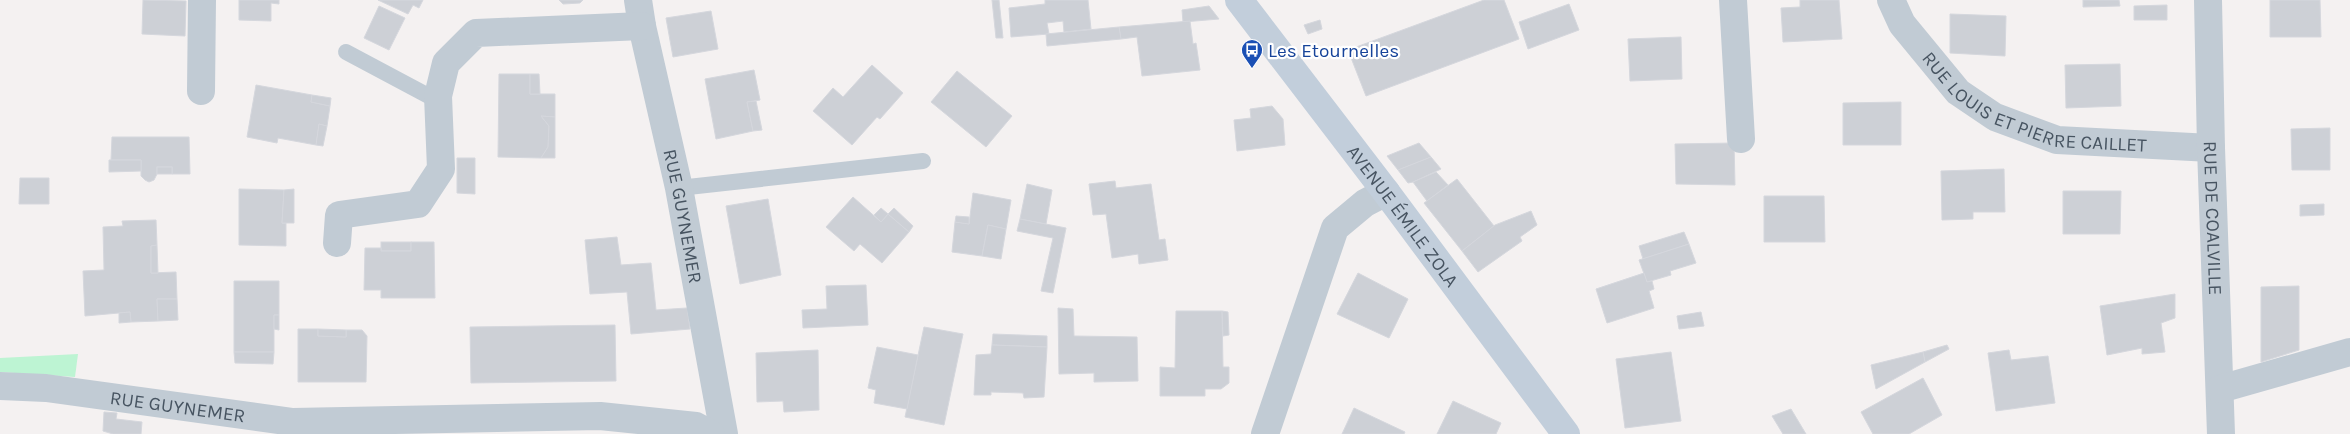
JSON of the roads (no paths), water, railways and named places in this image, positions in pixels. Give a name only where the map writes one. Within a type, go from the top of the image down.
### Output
[{"type":"main road","name":"AVENUE ÉMILE ZOLA","points":[[1238,0],[1386,192],[1566,434]]},
{"type":"street","points":[[201,91],[202,0]]},
{"type":"street","name":"RUE GUYNEMER","points":[[638,0],[642,26],[679,188],[724,434]]},
{"type":"street","points":[[1733,0],[1741,139]]},
{"type":"street","name":"RUE LOUIS ET PIERRE CAILLET","points":[[1891,0],[1902,24],[1958,92],[1995,117],[2057,140],[2211,148]]},
{"type":"street","name":"RUE DE COALVILLE","points":[[2208,0],[2211,148],[2222,434]]},
{"type":"street","points":[[337,242],[338,215],[418,204],[441,169],[438,101],[446,63],[476,33],[642,26]]},
{"type":"street","points":[[1265,434],[1336,228],[1365,203],[1386,192]]},
{"type":"street","points":[[2220,389],[2350,352]]},
{"type":"street","name":"RUE GUYNEMER","points":[[0,386],[46,388],[293,422],[600,416],[696,426],[711,434]]},
{"type":"lane","points":[[346,52],[438,101]]},
{"type":"lane","points":[[679,188],[923,161]]},
{"type":"place","name":"Les Etournelles","points":[[1252,69]]}]
